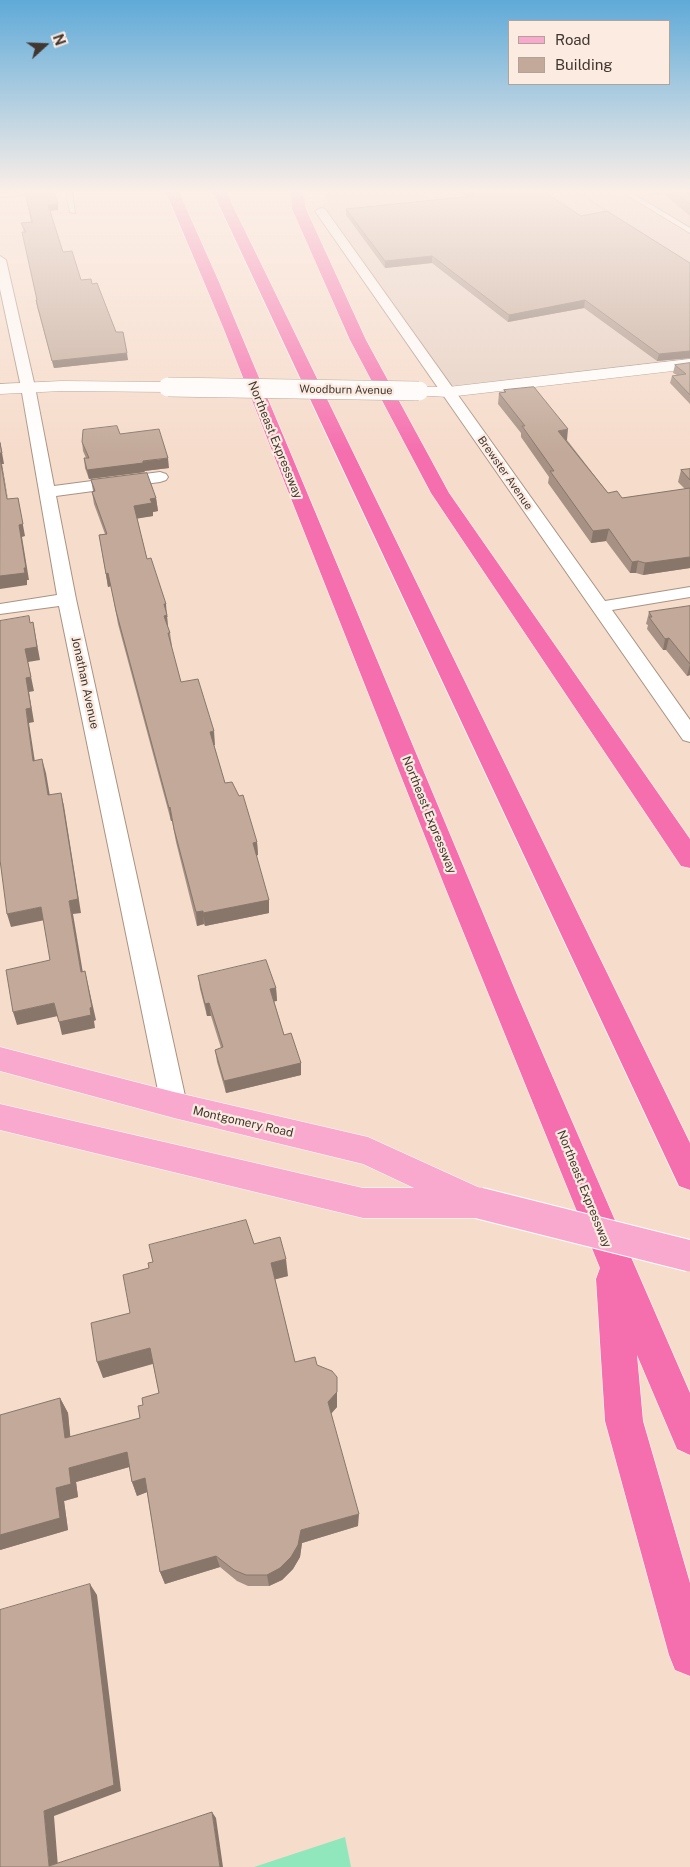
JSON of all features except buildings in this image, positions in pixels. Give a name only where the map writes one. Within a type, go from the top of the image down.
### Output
[{"type":"highway","name":"Northeast Expressway","points":[[212,279],[304,513],[612,1258],[690,1436]]},
{"type":"highway","points":[[261,279],[690,1176]]},
{"type":"highway","points":[[331,279],[358,340],[440,493],[690,859]]},
{"type":"highway","points":[[612,1258],[624,1421],[690,1655]]},
{"type":"main road","name":"Montgomery Road","points":[[0,1059],[174,1105],[368,1152],[480,1203],[690,1256]]},
{"type":"main road","name":"Montgomery Road","points":[[0,1116],[363,1203],[480,1203]]},
{"type":"street","name":"Jonathan Avenue","points":[[3,279],[28,387],[67,599],[174,1105]]},
{"type":"street","name":"Brewster Avenue","points":[[369,279],[690,735]]},
{"type":"street","name":"Woodburn Avenue","points":[[0,389],[28,387],[168,387],[448,392],[690,364]]},
{"type":"street","points":[[48,492],[160,477]]},
{"type":"street","points":[[600,607],[690,592]]},
{"type":"street","points":[[0,609],[67,599]]},
{"type":"shaded area","points":[[369,279],[690,279],[690,364],[448,392]]},
{"type":"green space","points":[[345,1837],[351,1867],[254,1867]]}]
